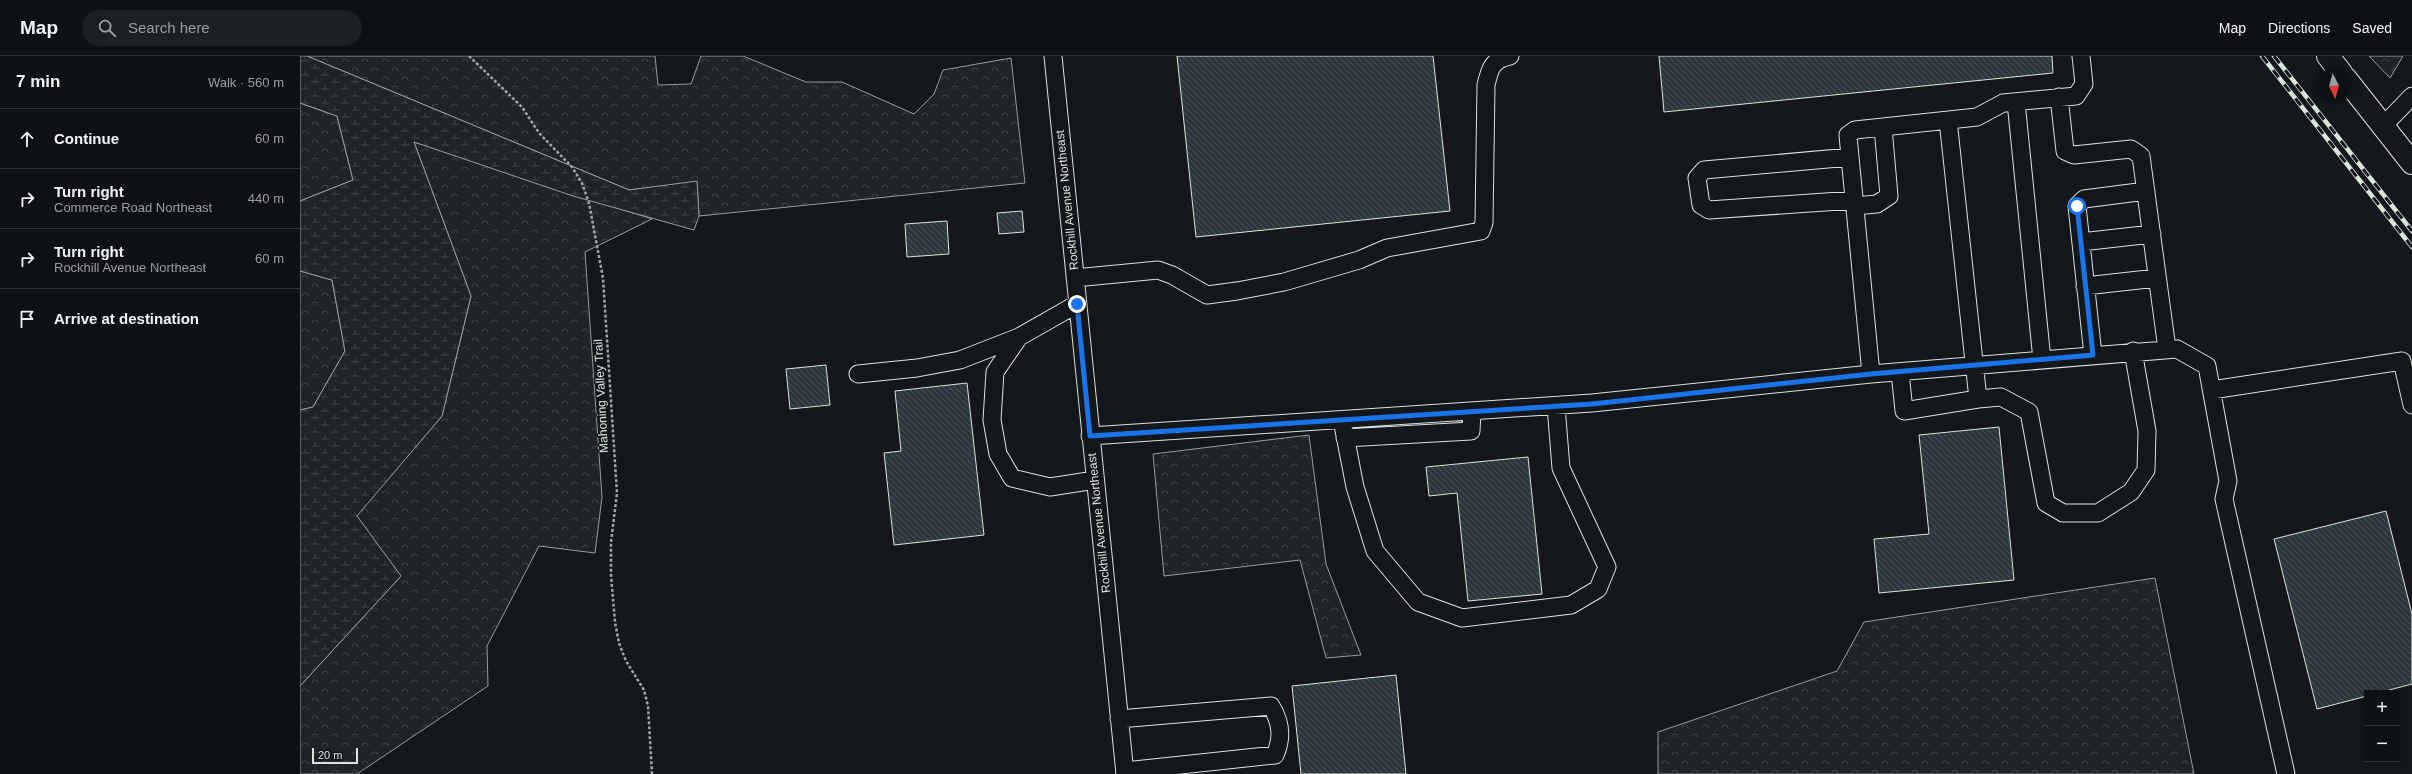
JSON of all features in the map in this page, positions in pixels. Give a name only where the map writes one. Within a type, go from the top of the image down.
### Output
[{"type":"main road","points":[[2328,56],[2337,68]]},
{"type":"main road","points":[[2352,87],[2412,163]]},
{"type":"street","name":"Rockhill Avenue Northeast","points":[[1053,56],[1074,278],[1125,773]]},
{"type":"street","points":[[1074,278],[1158,270],[1172,275],[1207,295],[1284,282],[1352,262],[1387,248],[1480,231],[1484,223],[1486,85],[1490,68],[1496,62],[1510,56]]},
{"type":"street","points":[[1871,374],[1848,135],[1855,130],[1978,117],[2003,104],[2076,96],[2084,84],[2081,56]]},
{"type":"street","points":[[2383,126],[2412,96]]},
{"type":"street","points":[[2059,97],[2065,151],[2074,155],[2131,149],[2141,156],[2167,349]]},
{"type":"street","points":[[2016,102],[2042,360]]},
{"type":"street","points":[[1948,120],[1978,399]]},
{"type":"street","points":[[1850,157],[1704,170],[1697,178],[1700,206],[1709,210],[1854,203],[1877,204],[1889,196],[1883,127]]},
{"type":"street","points":[[2093,355],[2077,206],[2084,199],[2146,191]]},
{"type":"street","points":[[2081,242],[2152,234]]},
{"type":"street","points":[[2085,286],[2158,278]]},
{"type":"street","points":[[858,374],[917,368],[960,360],[1018,336],[1077,304]]},
{"type":"street","points":[[1018,336],[995,372],[992,420],[998,454],[1012,478],[1050,487],[1095,480]]},
{"type":"street","points":[[1090,436],[1556,406],[1871,374],[2135,351],[2177,349],[2207,366],[2228,481],[2224,499],[2286,774]]},
{"type":"street","points":[[1900,372],[1904,410],[2001,397],[2029,412],[2046,503],[2062,513],[2098,513],[2131,492],[2146,470],[2147,431],[2135,351]]},
{"type":"street","points":[[2212,390],[2402,361],[2412,405]]},
{"type":"street","points":[[1342,420],[1356,487],[1375,551],[1418,602],[1462,618],[1571,605],[1598,589],[1607,567],[1561,468],[1556,406]]},
{"type":"street","points":[[1345,438],[1470,431],[1472,412]]},
{"type":"street","points":[[1119,719],[1271,706],[1278,718],[1281,742],[1275,755],[1125,773]]},
{"type":"path","name":"Mahoning Valley Trail","points":[[468,56],[522,107],[539,133],[572,167],[582,183],[589,203],[603,278],[618,493],[611,555],[615,622],[618,643],[626,661],[644,690],[648,706],[652,774]]},
{"type":"green space","points":[[300,56],[307,56],[629,190],[697,181],[699,216],[694,230],[573,196],[414,142],[471,296],[442,416],[357,516],[401,576],[300,686],[300,410],[313,407],[345,351],[332,280],[300,271],[300,201],[353,180],[337,116],[300,103]]},
{"type":"green space","points":[[307,56],[655,56],[658,85],[691,84],[701,56],[743,56],[806,82],[842,82],[914,114],[934,94],[943,70],[1011,58],[1025,183],[699,216],[697,182],[629,190]]},
{"type":"green space","points":[[2369,56],[2403,56],[2390,78]]},
{"type":"green space","points":[[300,103],[337,116],[353,180],[300,201]]},
{"type":"green space","points":[[414,142],[652,219],[585,252],[602,497],[595,553],[539,546],[487,646],[488,686],[357,774],[300,774],[300,686],[401,576],[356,516],[442,416],[471,296]]},
{"type":"green space","points":[[300,271],[332,280],[345,351],[313,407],[300,410]]},
{"type":"green space","points":[[1309,435],[1326,564],[1361,655],[1326,658],[1300,560],[1164,576],[1153,454]]},
{"type":"green space","points":[[2155,578],[2194,774],[1658,774],[1658,732],[1837,671],[1864,622]]},
{"type":"building","points":[[1177,56],[1433,56],[1450,211],[1196,237]]},
{"type":"building","points":[[1659,56],[2052,56],[2053,73],[1664,112]]},
{"type":"building","points":[[1022,211],[1024,232],[999,234],[997,213]]},
{"type":"building","points":[[947,221],[949,254],[907,257],[905,224]]},
{"type":"building","points":[[826,365],[830,405],[790,409],[786,369]]},
{"type":"building","points":[[967,383],[984,535],[894,545],[884,453],[901,451],[895,391]]},
{"type":"building","points":[[1999,427],[2014,580],[1879,593],[1874,539],[1929,534],[1919,435]]},
{"type":"building","points":[[1528,457],[1542,594],[1468,601],[1457,493],[1429,496],[1426,467]]},
{"type":"building","points":[[2386,511],[2412,614],[2412,684],[2389,690],[2364,690],[2364,697],[2317,709],[2274,539]]},
{"type":"building","points":[[1396,675],[1406,774],[1301,774],[1292,686]]},
{"type":"railway","points":[[2262,56],[2412,247]]},
{"type":"railway","points":[[2274,56],[2412,231]]},
{"type":"route","points":[[1077,304],[1090,436],[1592,404],[1871,374],[2093,355],[2077,206]]}]
